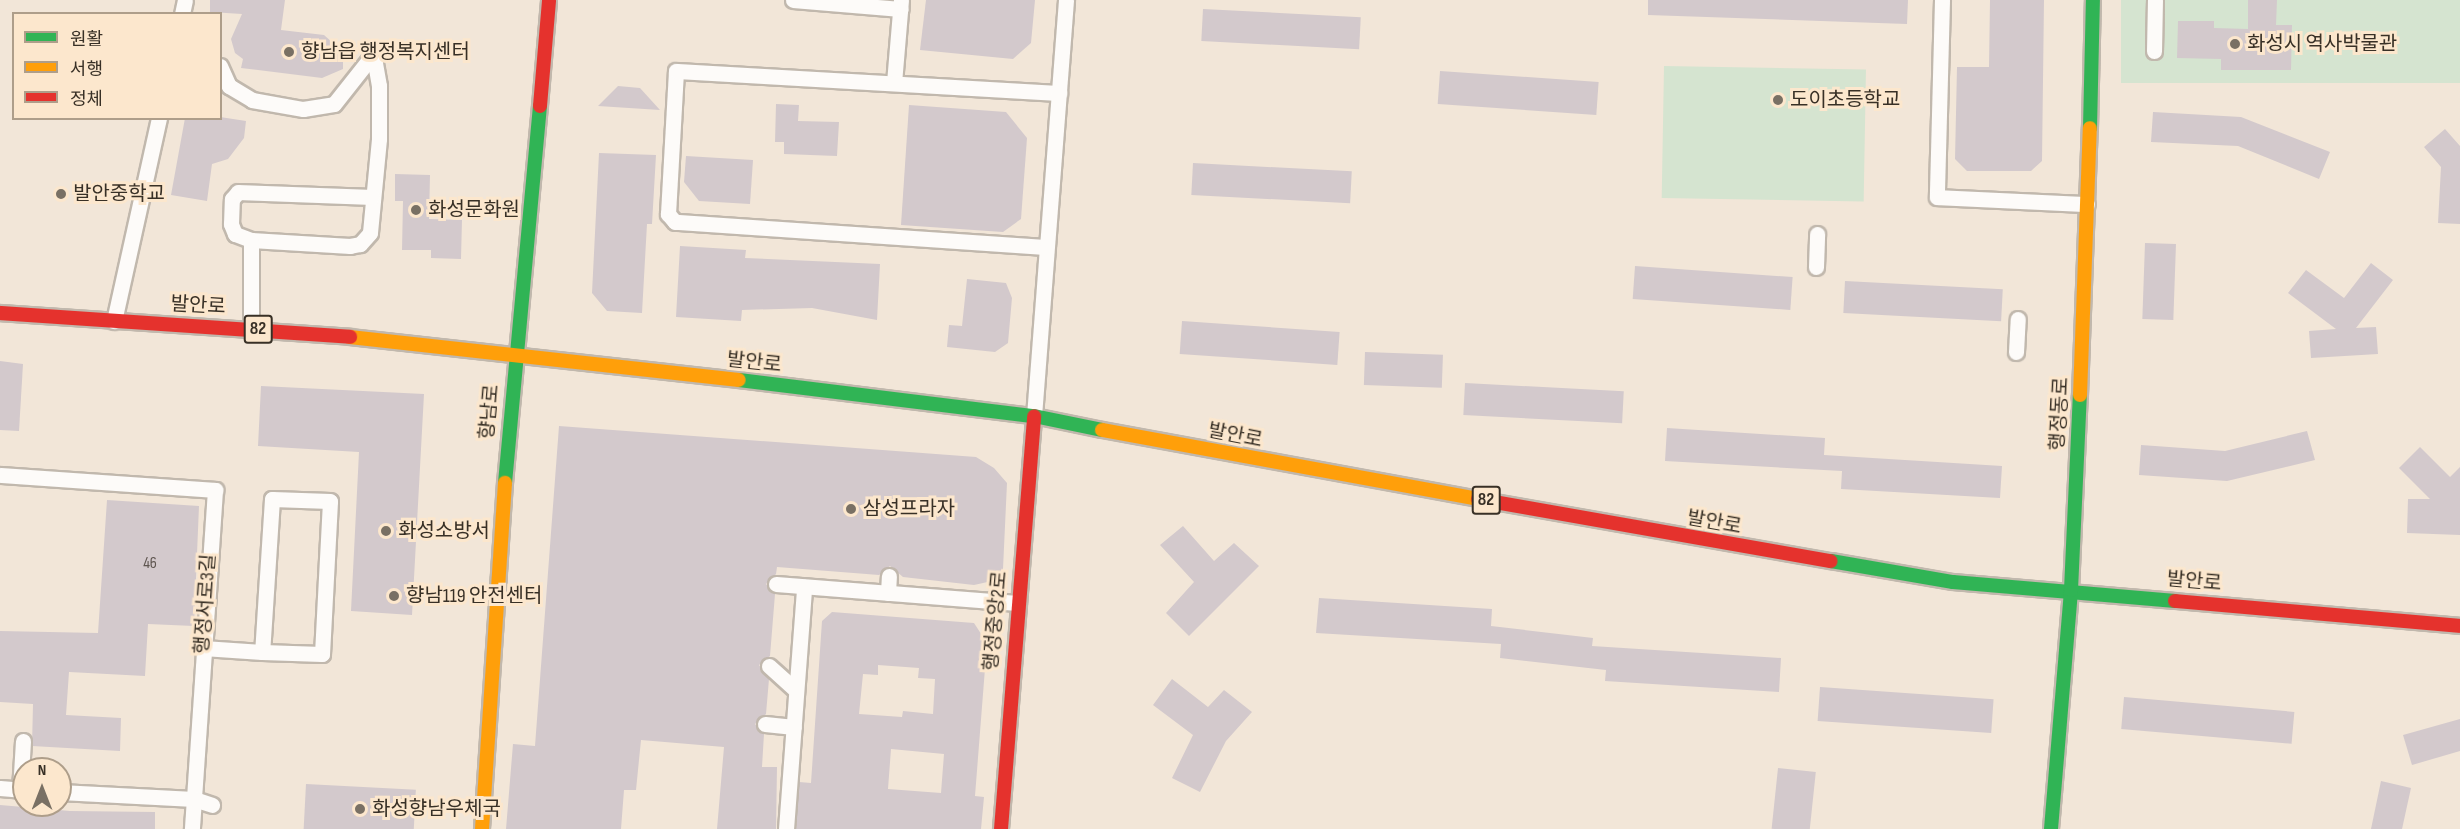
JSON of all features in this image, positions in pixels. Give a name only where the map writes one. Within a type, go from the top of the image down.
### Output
[{"type":"main road","name":"향남로","points":[[482,829],[515,354],[525,280],[549,0]]},
{"type":"main road","name":"행정동로","points":[[2051,829],[2071,590],[2093,0]]},
{"type":"main road","name":"발안로","points":[[0,313],[416,341],[1034,416],[1214,453],[1763,552],[1953,582],[2071,590],[2460,627]]},
{"type":"main road","name":"행정중앙2로","points":[[1001,829],[1017,603],[1034,416]]},
{"type":"street","points":[[793,0],[901,4],[894,83]]},
{"type":"street","points":[[1034,416],[1066,0]]},
{"type":"street","points":[[1942,0],[1937,197],[2087,204]]},
{"type":"street","points":[[2154,51],[2155,0]]},
{"type":"street","points":[[222,70],[230,86],[252,100],[303,109],[334,104],[363,64],[372,61],[381,109],[370,233],[360,244],[251,240],[235,234],[231,224],[232,199],[238,192],[372,197]]},
{"type":"street","points":[[1046,247],[681,224],[670,218],[676,71],[1059,93]]},
{"type":"street","points":[[114,321],[159,120]]},
{"type":"street","points":[[1816,267],[1817,234]]},
{"type":"street","points":[[251,240],[251,329]]},
{"type":"street","points":[[2016,352],[2018,319]]},
{"type":"street","name":"행정서로3길","points":[[0,475],[215,490],[192,829]]},
{"type":"street","points":[[203,648],[262,652],[322,654],[330,501],[272,499],[262,652]]},
{"type":"street","points":[[888,593],[889,576]]},
{"type":"street","points":[[909,594],[910,578]]},
{"type":"street","points":[[776,584],[1017,603]]},
{"type":"street","points":[[786,829],[804,587]]},
{"type":"street","points":[[770,666],[796,690]]},
{"type":"street","points":[[765,724],[794,727]]},
{"type":"street","points":[[22,741],[22,757]]},
{"type":"street","points":[[72,793],[194,799],[212,806]]},
{"type":"green space","points":[[2121,0],[2460,0],[2460,83],[2121,83]]},
{"type":"green space","points":[[1664,66],[1866,70],[1864,202],[1662,198]]},
{"type":"building","name":"향남읍 행정복지센터","points":[[210,0],[285,0],[281,30],[324,35],[343,52],[343,69],[322,78],[241,68],[243,59],[235,53],[231,39],[242,14],[210,12]]},
{"type":"building","points":[[926,0],[1035,0],[1031,43],[1013,59],[920,50]]},
{"type":"building","points":[[1648,0],[1908,0],[1907,24],[1648,15]]},
{"type":"building","points":[[1990,0],[2044,0],[2042,161],[2031,171],[1967,171],[1955,159],[1957,67],[1989,67]]},
{"type":"building","name":"화성시 역사박물관","points":[[2248,0],[2277,0],[2276,25],[2292,25],[2291,70],[2221,70],[2221,59],[2177,58],[2178,21],[2214,21],[2214,28],[2248,29]]},
{"type":"building","points":[[1203,9],[1361,17],[1359,49],[1201,41]]},
{"type":"building","points":[[1440,71],[1599,82],[1596,115],[1438,104]]},
{"type":"building","points":[[618,86],[640,88],[660,110],[598,106]]},
{"type":"building","points":[[776,104],[799,105],[798,121],[839,122],[837,156],[784,154],[784,142],[775,142]]},
{"type":"building","points":[[909,105],[1006,112],[1027,138],[1021,219],[1003,232],[901,225]]},
{"type":"building","points":[[2153,112],[2241,117],[2330,152],[2319,179],[2238,146],[2151,142]]},
{"type":"building","points":[[222,117],[246,121],[244,138],[228,159],[212,164],[207,201],[171,195],[185,120],[222,120]]},
{"type":"building","points":[[2445,129],[2460,146],[2460,224],[2438,223],[2441,167],[2424,147]]},
{"type":"building","points":[[599,153],[656,155],[652,224],[647,224],[642,313],[607,311],[592,293]]},
{"type":"building","points":[[686,156],[753,160],[750,204],[699,201],[684,182]]},
{"type":"building","points":[[1193,163],[1352,171],[1350,203],[1191,195]]},
{"type":"building","name":"화성문화원","points":[[395,174],[430,175],[429,219],[462,220],[461,259],[431,258],[431,250],[402,250],[403,201],[395,201]]},
{"type":"building","points":[[2145,243],[2176,244],[2173,320],[2142,319]]},
{"type":"building","points":[[680,246],[746,250],[745,258],[880,264],[877,320],[812,308],[742,310],[741,321],[676,317]]},
{"type":"building","points":[[2371,263],[2393,280],[2356,328],[2376,327],[2378,354],[2311,358],[2309,331],[2336,329],[2288,293],[2306,270],[2344,298]]},
{"type":"building","points":[[1635,266],[1793,277],[1790,310],[1633,299]]},
{"type":"building","points":[[967,279],[1006,283],[1012,298],[1008,343],[995,352],[947,347],[949,325],[962,326]]},
{"type":"building","points":[[1845,281],[2003,289],[2001,321],[1843,313]]},
{"type":"building","points":[[1182,321],[1340,332],[1337,365],[1180,354]]},
{"type":"building","points":[[1365,352],[1443,355],[1442,388],[1364,385]]},
{"type":"building","points":[[0,361],[23,364],[19,431],[0,430]]},
{"type":"building","points":[[1465,383],[1624,391],[1622,423],[1463,415]]},
{"type":"building","name":"화성소방서","points":[[261,386],[424,394],[412,615],[351,611],[359,452],[258,446]]},
{"type":"building","points":[[559,426],[976,457],[994,468],[1007,483],[1003,569],[992,581],[974,585],[903,577],[890,566],[879,575],[777,567],[776,574],[766,584],[775,594],[770,656],[759,665],[769,679],[766,714],[755,724],[764,734],[762,767],[777,767],[776,829],[717,829],[724,747],[641,740],[636,790],[624,790],[621,829],[506,829],[513,744],[535,746]]},
{"type":"building","points":[[1667,428],[1825,438],[1824,455],[2002,466],[2000,498],[1841,489],[1842,471],[1665,461]]},
{"type":"building","points":[[2307,431],[2315,460],[2227,481],[2139,475],[2141,445],[2225,451]]},
{"type":"building","points":[[2420,447],[2450,477],[2460,467],[2460,535],[2407,533],[2408,499],[2430,499],[2399,468]]},
{"type":"building","points":[[107,500],[199,506],[194,626],[148,624],[145,676],[69,672],[66,715],[121,718],[120,751],[32,746],[33,704],[0,702],[0,631],[98,633]]},
{"type":"building","points":[[1183,526],[1214,561],[1234,543],[1259,566],[1189,636],[1166,613],[1194,582],[1160,545]]},
{"type":"building","points":[[1319,598],[1492,609],[1491,626],[1593,638],[1592,646],[1781,658],[1779,692],[1605,681],[1606,670],[1500,658],[1501,644],[1316,633]]},
{"type":"building","points":[[832,612],[974,623],[987,643],[975,796],[984,797],[981,829],[796,829],[799,782],[811,783],[822,621]],"holes":[[[878,665],[919,668],[918,678],[935,679],[933,714],[903,711],[902,717],[859,714],[863,674],[878,675]],[[891,749],[944,754],[941,793],[888,789]]]},
{"type":"building","points":[[1172,679],[1208,707],[1224,690],[1252,712],[1226,741],[1200,792],[1172,778],[1193,735],[1153,705]]},
{"type":"building","points":[[1820,687],[1994,699],[1991,733],[1818,721]]},
{"type":"building","points":[[2124,697],[2294,712],[2292,744],[2121,729]]},
{"type":"building","points":[[2460,719],[2460,751],[2412,765],[2403,735]]},
{"type":"building","points":[[1778,768],[1816,772],[1810,829],[1772,829]]},
{"type":"building","points":[[2381,781],[2411,788],[2402,829],[2371,829]]},
{"type":"building","name":"화성향남우체국","points":[[306,784],[416,790],[414,829],[304,829]]},
{"type":"building","points":[[0,805],[12,806],[12,817],[72,817],[72,811],[155,812],[155,829],[0,829]]},
{"type":"traffic: fast","points":[[2090,128],[2093,0]]},
{"type":"traffic: fast","points":[[505,483],[540,106]]},
{"type":"traffic: fast","points":[[739,380],[1034,416],[1102,430]]},
{"type":"traffic: fast","points":[[2051,829],[2071,590],[2080,395]]},
{"type":"traffic: fast","points":[[1831,561],[1953,582],[2175,601]]},
{"type":"traffic: slow","points":[[2080,395],[2090,128]]},
{"type":"traffic: slow","points":[[350,337],[739,380]]},
{"type":"traffic: slow","points":[[1102,430],[1478,499]]},
{"type":"traffic: slow","points":[[482,829],[505,483]]},
{"type":"traffic: jam","points":[[540,106],[549,0]]},
{"type":"traffic: jam","points":[[0,313],[350,337]]},
{"type":"traffic: jam","points":[[1001,829],[1034,416]]},
{"type":"traffic: jam","points":[[1478,499],[1831,561]]},
{"type":"traffic: jam","points":[[2175,601],[2460,626]]},
{"type":"place","name":"화성시 역사박물관","points":[[2235,44]]},
{"type":"place","name":"향남읍 행정복지센터","points":[[289,52]]},
{"type":"place","name":"도이초등학교","points":[[1778,100]]},
{"type":"place","name":"발안중학교","points":[[61,194]]},
{"type":"place","name":"화성문화원","points":[[416,210]]},
{"type":"place","name":"삼성프라자","points":[[851,509]]},
{"type":"place","name":"화성소방서","points":[[386,531]]},
{"type":"place","name":"향남119 안전센터","points":[[394,596]]},
{"type":"place","name":"화성향남우체국","points":[[360,809]]}]
